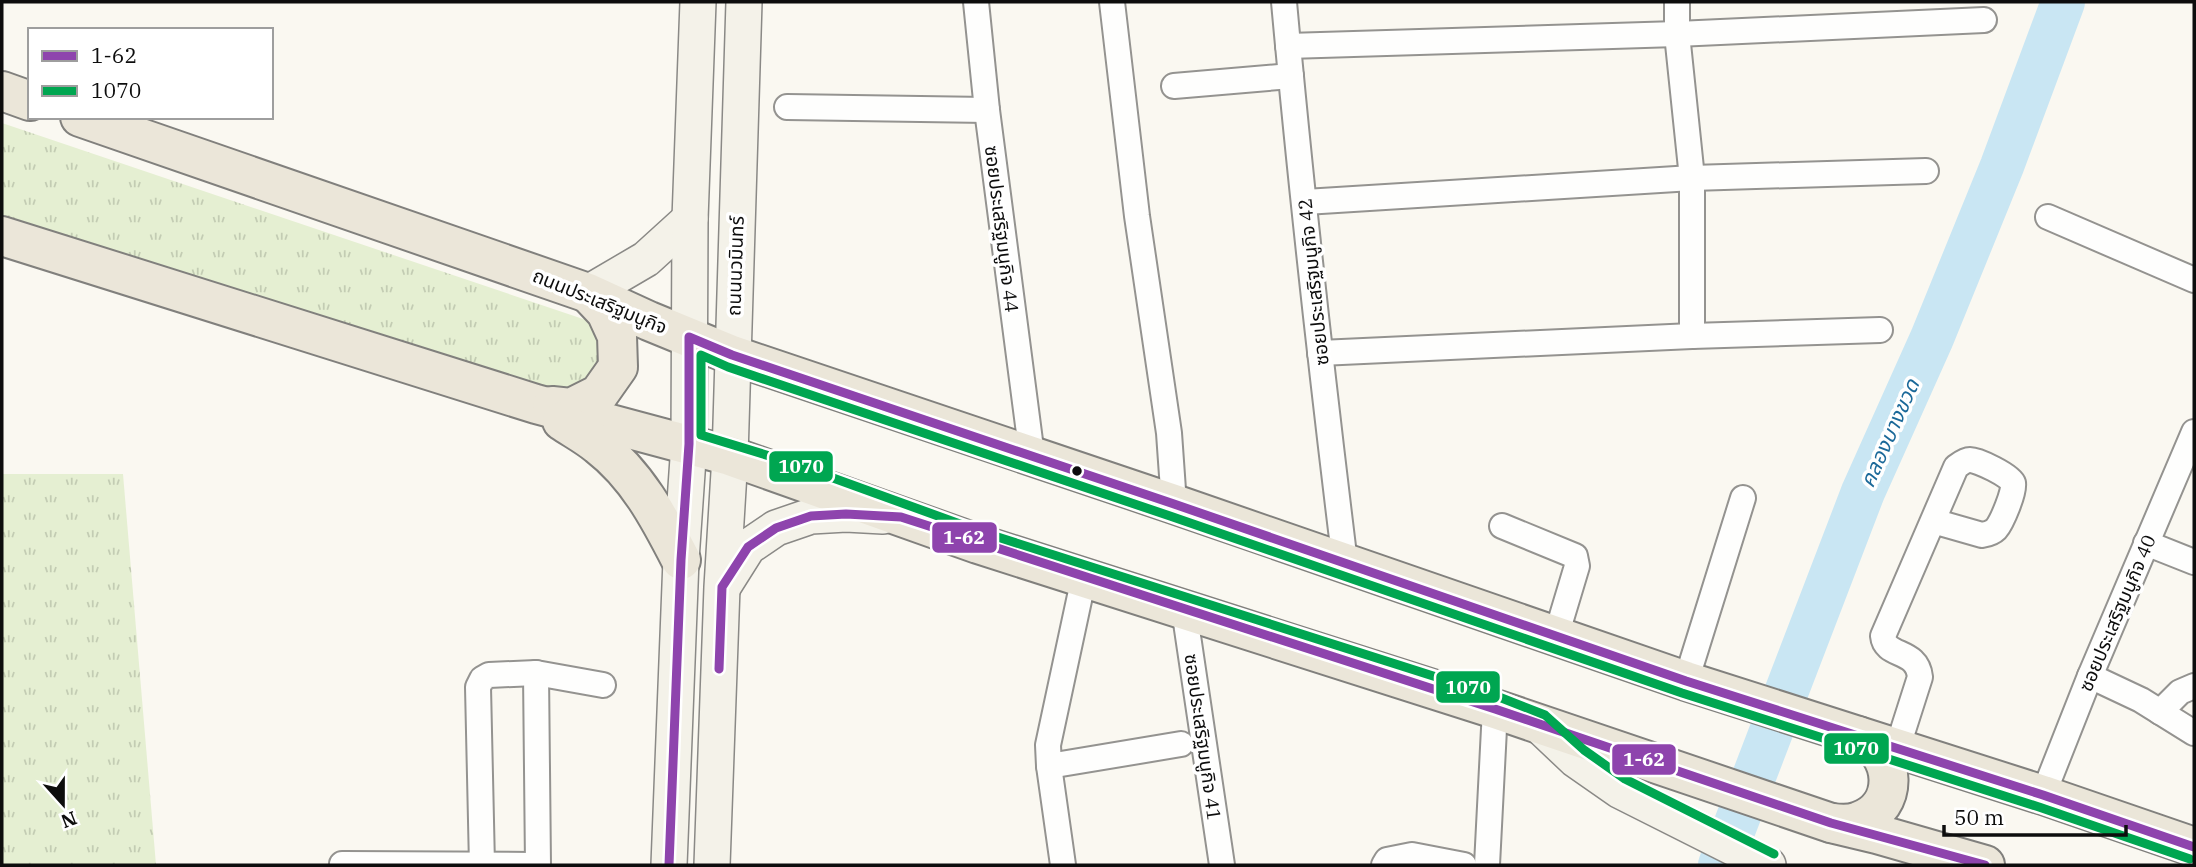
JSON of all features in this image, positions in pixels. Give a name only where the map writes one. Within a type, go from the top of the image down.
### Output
[{"type":"main road","points":[[669,865],[681,559],[689,444],[690,219],[698,2]]},
{"type":"main road","name":"ถนนนวมินทร์","points":[[712,865],[722,587],[730,456],[744,2]]},
{"type":"main road","points":[[2,91],[28,100]]},
{"type":"main road","name":"ถนนประเสริฐมนูกิจ","points":[[86,119],[588,293],[732,355],[1700,686],[2043,795],[2194,847]]},
{"type":"main road","points":[[536,404],[571,408],[599,394],[618,367],[617,336],[606,312],[588,293],[646,259],[690,219]]},
{"type":"main road","points":[[2,236],[536,404],[730,456],[901,517],[1495,709],[1831,823],[1984,865]]},
{"type":"main road","points":[[536,404],[599,445],[624,469],[655,510],[681,559]]},
{"type":"main road","points":[[722,587],[748,547],[776,528],[811,516],[846,514],[901,517]]},
{"type":"main road","points":[[1539,725],[1587,768],[1619,790],[1768,865]]},
{"type":"main road","points":[[1831,823],[1860,821],[1872,814],[1882,803],[1888,789],[1889,775],[1886,761],[1872,744],[1836,729]]},
{"type":"street","name":"ซอยประเสริฐมนูกิจ 44","points":[[976,2],[1031,456]]},
{"type":"street","points":[[1112,2],[1137,216],[1169,433],[1174,504]]},
{"type":"street","name":"ซอยประเสริฐมนูกิจ 42","points":[[1284,2],[1320,353],[1345,563]]},
{"type":"street","points":[[1677,2],[1677,34],[1692,178],[1692,336]]},
{"type":"street","points":[[1288,46],[1677,34],[1984,20]]},
{"type":"street","points":[[1174,86],[1291,76]]},
{"type":"street","points":[[787,107],[987,110]]},
{"type":"street","points":[[1305,202],[1692,178],[1926,171]]},
{"type":"street","points":[[2048,217],[2194,281]]},
{"type":"street","points":[[1320,353],[1880,330]]},
{"type":"street","name":"ซอยประเสริฐมนูกิจ 40","points":[[2043,795],[2090,676],[2194,432]]},
{"type":"street","points":[[1700,686],[1743,498]]},
{"type":"street","points":[[1897,749],[1920,677],[1919,668],[1913,659],[1887,647],[1883,636],[1933,521]]},
{"type":"street","points":[[1502,526],[1575,556],[1577,566],[1556,636]]},
{"type":"street","points":[[2146,543],[2194,562]]},
{"type":"street","points":[[1063,865],[1048,745],[1084,577]]},
{"type":"street","name":"ซอยประเสริฐมนูกิจ 41","points":[[1184,609],[1222,865]]},
{"type":"street","points":[[342,864],[536,865],[536,673]]},
{"type":"street","points":[[482,865],[478,687],[482,679],[489,675],[536,673],[603,685]]},
{"type":"street","points":[[2090,676],[2141,700],[2194,733]]},
{"type":"street","points":[[2160,712],[2180,692],[2194,687]]},
{"type":"street","points":[[1487,865],[1495,709]]},
{"type":"street","points":[[1049,766],[1181,744]]},
{"type":"street","points":[[1384,865],[1387,860],[1412,855],[1464,865]]},
{"type":"green space","points":[[2,123],[592,322],[605,342],[602,366],[566,398],[2,225]]},
{"type":"green space","points":[[2,474],[123,474],[156,865],[2,865]]},
{"type":"waterway","name":"คลองบางขวด","points":[[1720,865],[1863,492],[1932,338],[2002,166],[2063,2]]},
{"type":"transit line","name":"1-62","points":[[669,865],[681,560],[689,444],[689,337],[732,355],[1686,681],[2043,795],[2194,847]]},
{"type":"transit line","name":"1070","points":[[1774,854],[1625,779],[1584,750],[1545,715],[1499,697],[982,532],[789,462],[701,435],[701,355],[728,367],[1682,693],[2039,807],[2190,859]]},
{"type":"transit line","name":"1-62","points":[[719,669],[722,587],[748,547],[776,528],[811,516],[846,514],[901,517],[1495,709],[1831,823],[1985,865]]}]
